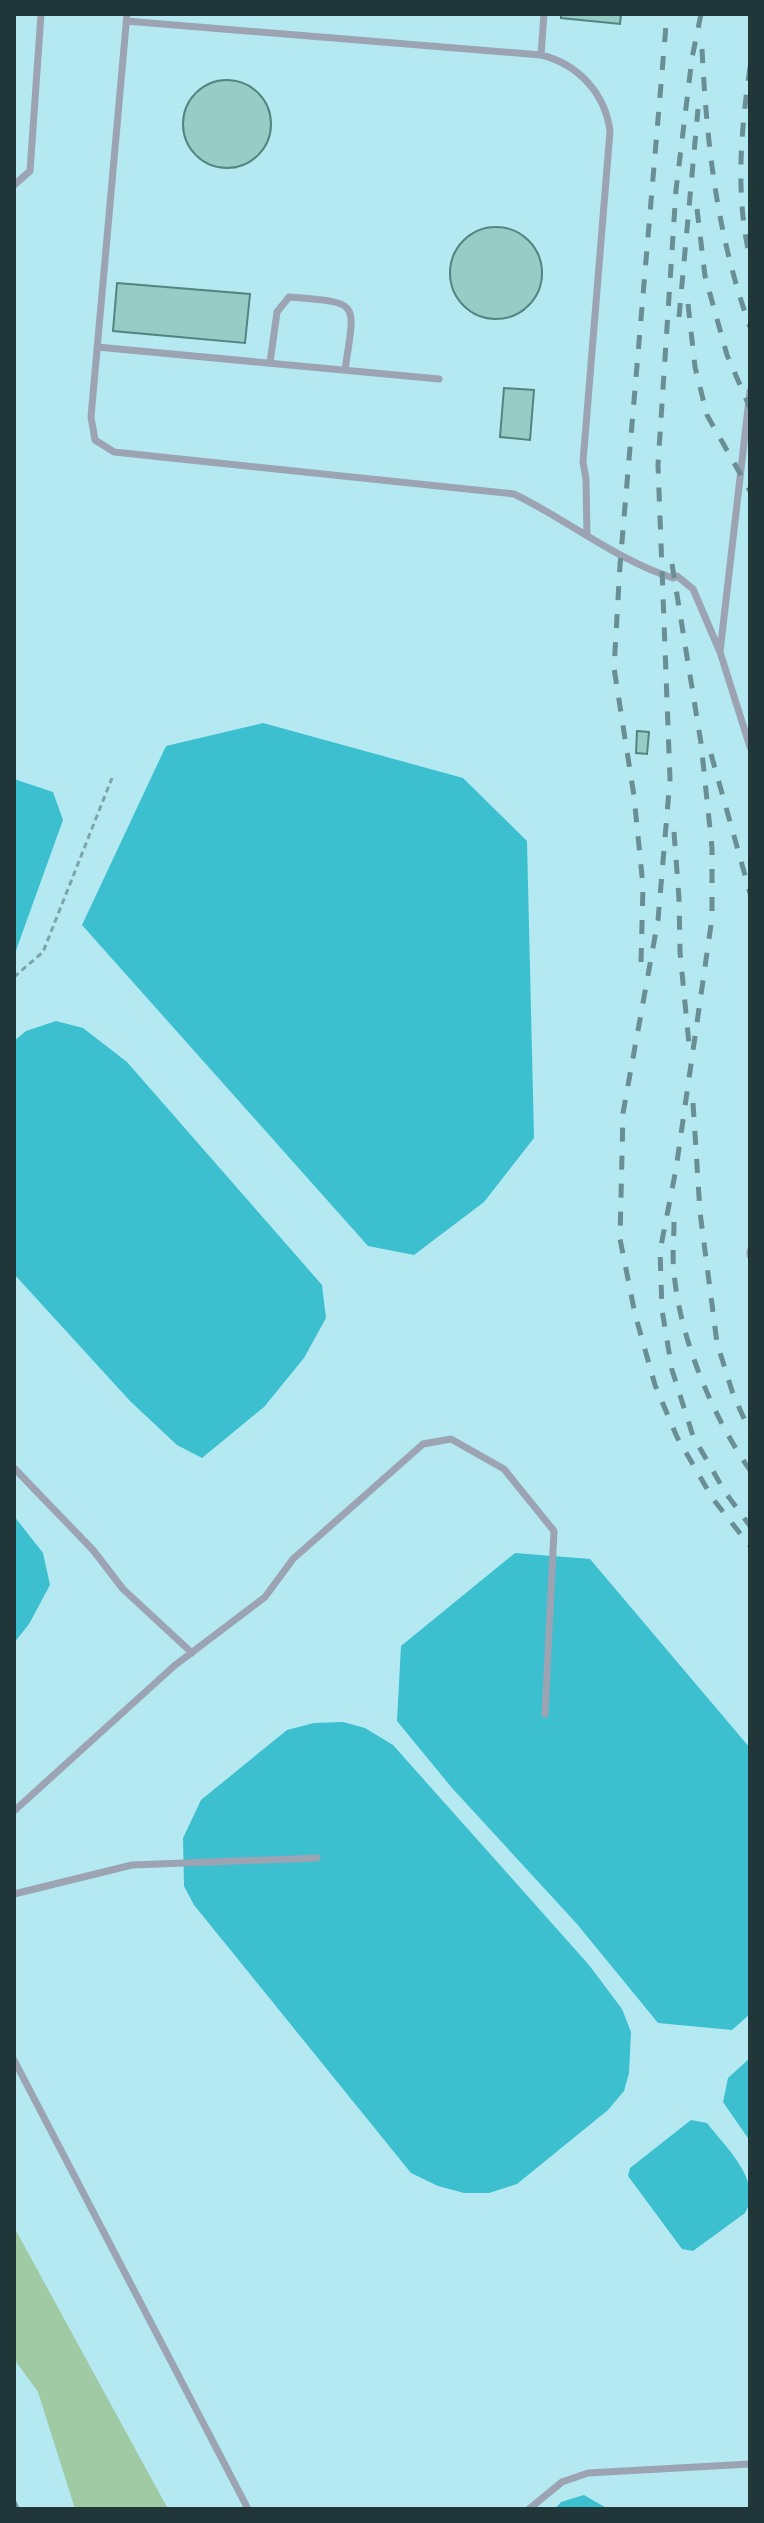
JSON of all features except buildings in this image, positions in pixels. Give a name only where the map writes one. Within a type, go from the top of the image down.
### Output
[{"type":"lane","points":[[14,185],[30,171],[41,14]]},
{"type":"lane","points":[[541,55],[544,14]]},
{"type":"lane","points":[[587,536],[583,462],[610,131],[608,112],[587,79],[559,59],[541,55],[126,18],[91,417],[95,440],[114,452],[514,494],[549,511],[587,536],[651,570],[673,578],[677,576],[693,589],[720,652],[750,747]]},
{"type":"lane","points":[[270,363],[277,312],[289,297],[337,301],[347,305],[352,316],[345,370]]},
{"type":"lane","points":[[97,347],[439,379]]},
{"type":"lane","points":[[720,652],[750,391]]},
{"type":"lane","points":[[14,1811],[192,1653],[265,1597],[293,1559],[423,1444],[451,1439],[504,1469],[554,1531],[545,1714]]},
{"type":"lane","points":[[14,1468],[93,1550],[123,1589],[192,1653]]},
{"type":"lane","points":[[14,1894],[132,1865],[317,1858]]},
{"type":"lane","points":[[14,2060],[248,2509]]},
{"type":"lane","points":[[529,2509],[562,2482],[588,2473],[750,2464]]},
{"type":"path","points":[[14,977],[43,952],[112,778]]},
{"type":"green space","points":[[14,2227],[168,2509],[75,2509],[38,2392],[14,2359]]},
{"type":"water","points":[[263,723],[463,778],[527,841],[534,1138],[484,1202],[414,1255],[368,1246],[82,925],[166,746]]},
{"type":"water","points":[[14,779],[53,792],[63,820],[14,956]]},
{"type":"water","points":[[56,1021],[83,1028],[127,1062],[322,1285],[326,1318],[304,1358],[264,1407],[202,1458],[177,1445],[130,1401],[14,1274],[14,1041],[26,1031]]},
{"type":"water","points":[[14,1516],[43,1553],[50,1585],[29,1624],[14,1643]]},
{"type":"water","points":[[515,1553],[590,1559],[750,1748],[750,2014],[732,2030],[658,2023],[577,1924],[452,1788],[397,1721],[401,1646]]},
{"type":"water","points":[[343,1722],[365,1728],[393,1745],[589,1965],[622,2009],[631,2032],[629,2073],[624,2091],[608,2110],[517,2184],[489,2193],[464,2193],[438,2186],[411,2173],[194,1905],[184,1886],[183,1838],[201,1800],[287,1730],[314,1723]]},
{"type":"water","points":[[750,2058],[750,2141],[723,2102],[728,2078]]},
{"type":"water","points":[[691,2120],[707,2123],[740,2165],[750,2189],[750,2201],[745,2213],[693,2251],[682,2249],[628,2176],[630,2168]]},
{"type":"water","points":[[584,2495],[608,2509],[555,2509],[561,2502]]},
{"type":"railway","points":[[641,962],[643,886],[634,796],[614,668],[667,14]]},
{"type":"railway","points":[[701,14],[692,58],[676,190],[658,465],[670,779],[658,920],[623,1113],[620,1239],[635,1314],[655,1385],[677,1437],[713,1499],[750,1546]]},
{"type":"railway","points":[[702,49],[716,190],[729,259],[750,327]]},
{"type":"railway","points":[[750,67],[741,163],[742,211],[750,258]]},
{"type":"railway","points":[[679,317],[698,109]]},
{"type":"railway","points":[[697,209],[705,276],[727,355],[750,408]]},
{"type":"railway","points":[[688,304],[695,367],[707,415],[750,491]]},
{"type":"railway","points":[[672,564],[701,743],[712,848],[712,918],[676,1169],[660,1251],[662,1310],[672,1370],[693,1436],[725,1492],[750,1526]]},
{"type":"railway","points":[[711,754],[750,893]]},
{"type":"railway","points":[[674,832],[680,952],[689,1044]]},
{"type":"railway","points":[[693,1103],[700,1212],[717,1343],[733,1394],[750,1432]]},
{"type":"railway","points":[[674,1222],[673,1260],[677,1297],[690,1349],[723,1426],[750,1470]]},
{"type":"railway","points":[[14,2502],[17,2509]]}]
